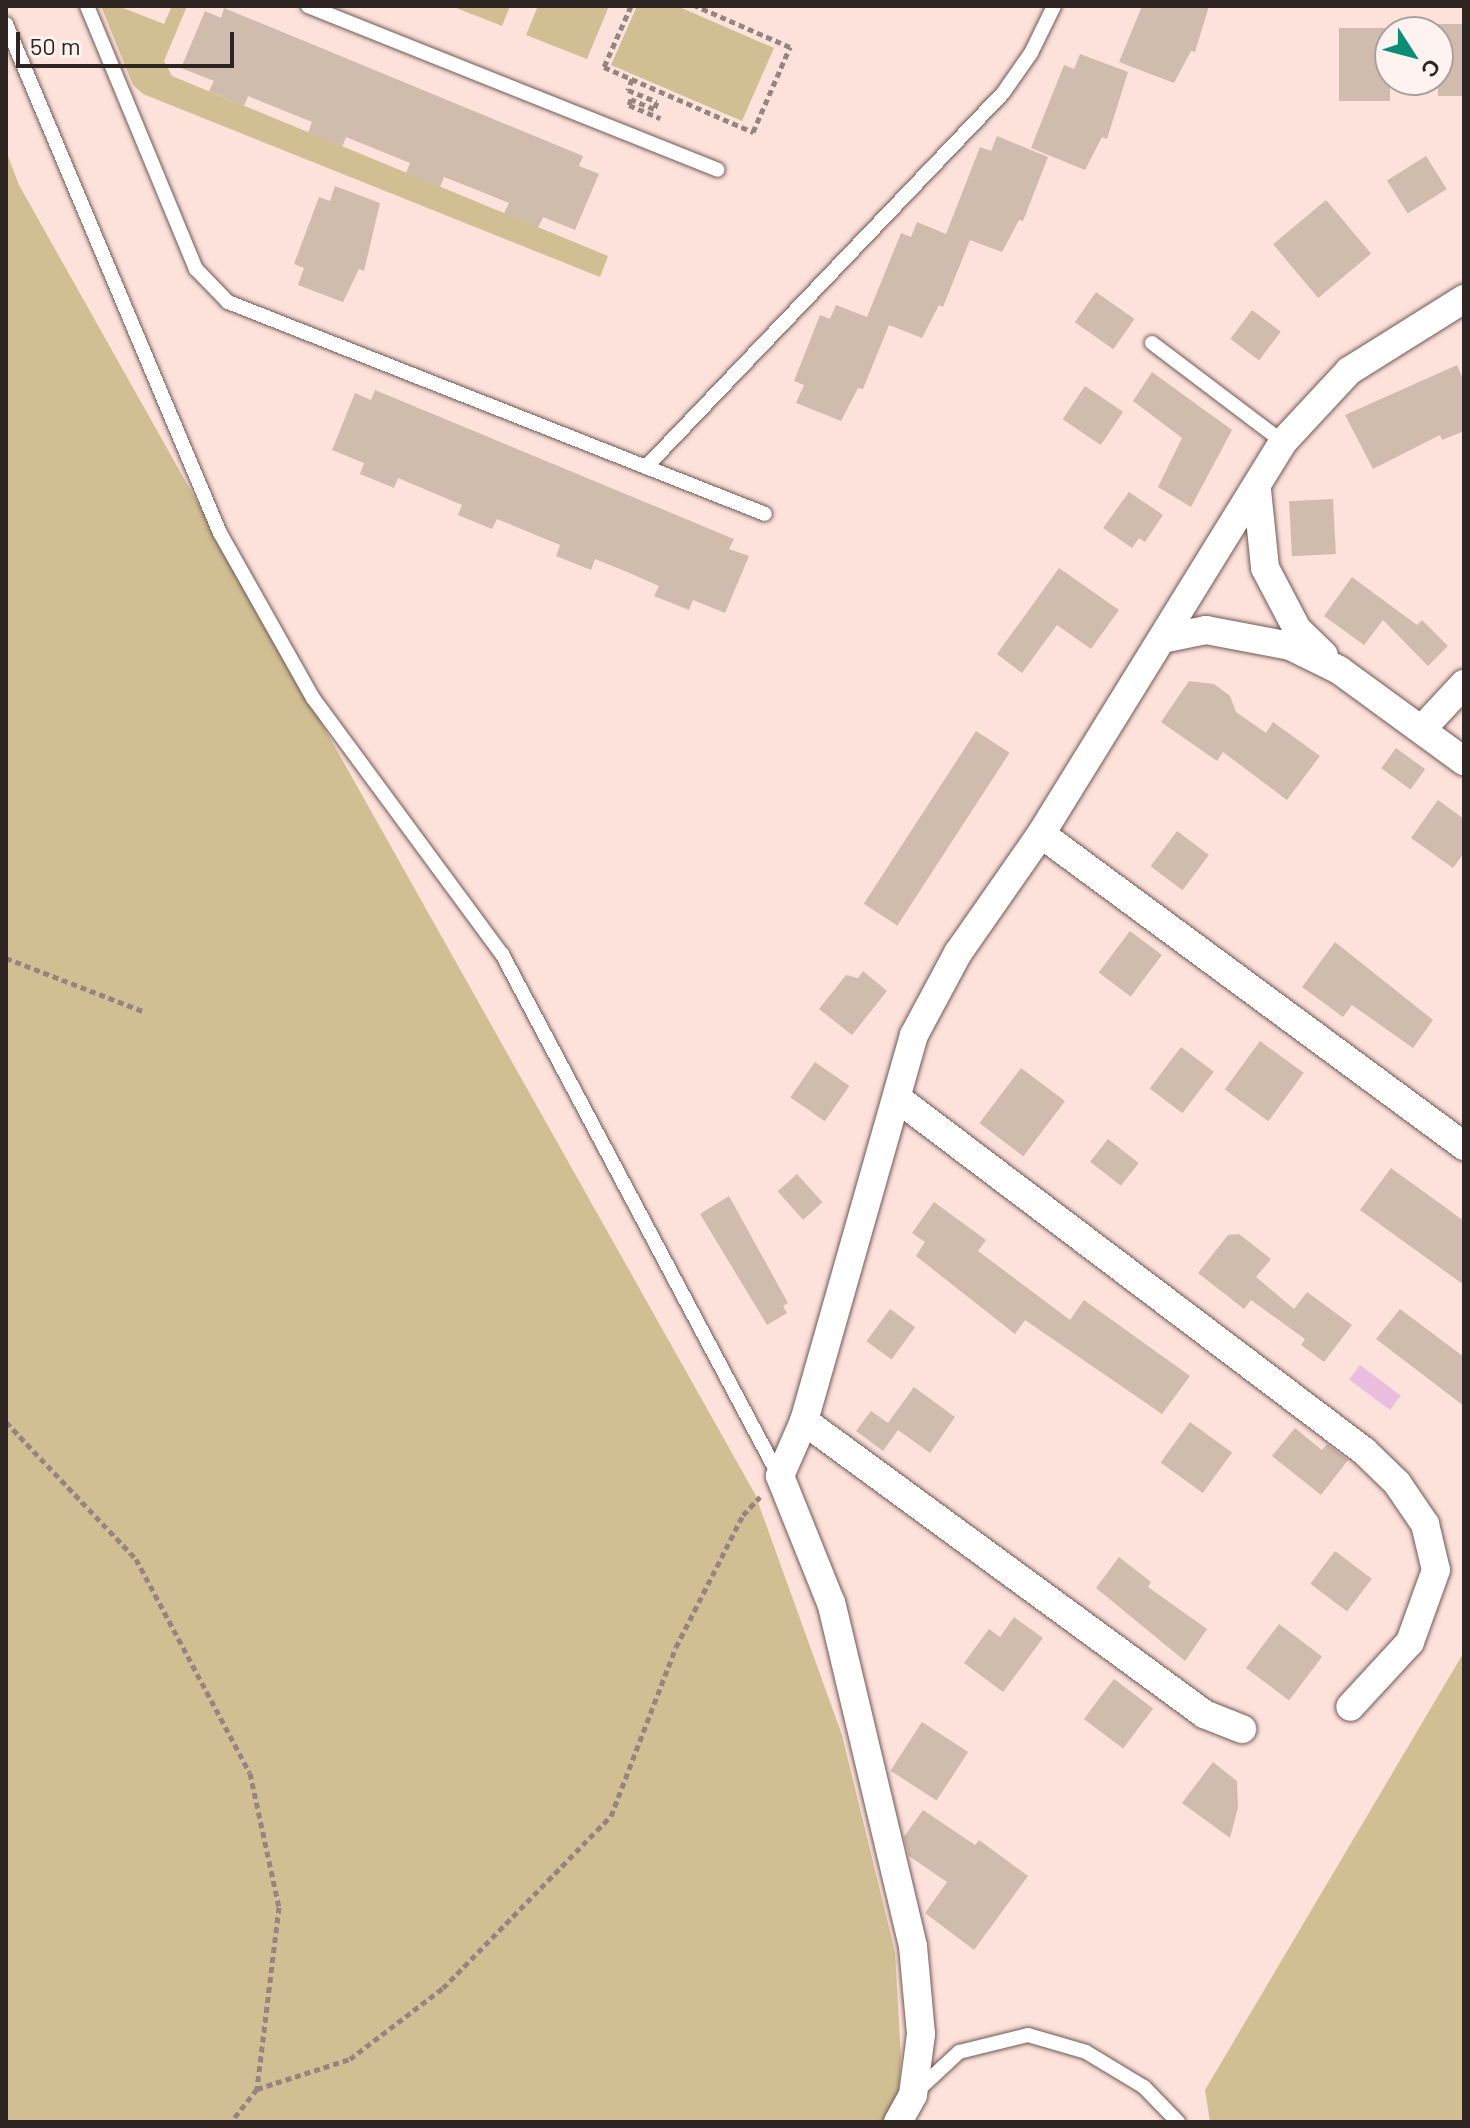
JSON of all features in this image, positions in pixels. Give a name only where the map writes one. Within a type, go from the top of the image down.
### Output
[{"type":"street","points":[[898,2122],[913,2095],[921,2034],[913,1946],[873,1760],[831,1603],[780,1476],[804,1421],[914,1035],[958,953],[1041,834],[1257,490],[1283,442],[1349,371],[1464,299]]},
{"type":"street","points":[[1257,490],[1265,568],[1280,602],[1297,629],[1339,670],[1464,761]]},
{"type":"street","points":[[1162,639],[1184,632],[1221,633],[1290,646],[1339,670]]},
{"type":"street","points":[[1422,729],[1464,684]]},
{"type":"street","points":[[1041,834],[1464,1146]]},
{"type":"street","points":[[897,1098],[1364,1451],[1397,1483],[1425,1524],[1436,1570],[1410,1642],[1350,1707]]},
{"type":"street","points":[[804,1421],[1204,1714],[1242,1729]]},
{"type":"lane","points":[[87,6],[196,269],[228,302],[765,514]]},
{"type":"lane","points":[[308,6],[717,170]]},
{"type":"lane","points":[[646,467],[1003,93],[1031,53],[1054,6]]},
{"type":"lane","points":[[6,24],[220,533],[313,698],[502,954],[780,1476]]},
{"type":"lane","points":[[1152,343],[1283,442]]},
{"type":"lane","points":[[913,2095],[959,2052],[1028,2035],[1086,2052],[1144,2087],[1178,2122]]},
{"type":"path","points":[[631,6],[604,67],[753,132],[790,47],[696,6]]},
{"type":"path","points":[[632,79],[628,90],[657,102],[654,109],[631,99],[629,105],[660,118]]},
{"type":"path","points":[[6,958],[145,1012]]},
{"type":"path","points":[[6,1422],[136,1559],[250,1773],[279,1907],[257,2089],[231,2122]]},
{"type":"path","points":[[257,2089],[350,2059],[443,1988],[611,1816],[676,1647],[743,1515],[780,1476]]},
{"type":"shaded area","points":[[101,6],[118,6],[164,24],[172,6],[187,6],[164,61],[172,76],[608,256],[600,277],[143,94],[133,85]]},
{"type":"shaded area","points":[[451,6],[510,6],[502,26]]},
{"type":"shaded area","points":[[538,6],[609,6],[587,59],[526,35]]},
{"type":"shaded area","points":[[637,6],[677,6],[774,48],[742,121],[611,65]]},
{"type":"shaded area","points":[[6,151],[19,185],[755,1494],[842,1735],[895,1952],[901,2057],[896,2122],[6,2122]]},
{"type":"shaded area","points":[[1360,1365],[1401,1396],[1390,1410],[1349,1379]]},
{"type":"shaded area","points":[[1464,1652],[1464,2122],[1210,2122],[1205,2090]]},
{"type":"building","points":[[1142,6],[1209,6],[1195,52],[1191,51],[1174,83],[1119,62]]},
{"type":"building","points":[[224,8],[583,156],[579,166],[599,174],[575,230],[543,217],[538,228],[504,213],[509,203],[444,177],[440,187],[406,173],[410,163],[346,137],[342,147],[308,133],[312,122],[248,96],[244,106],[209,91],[214,81],[181,68],[205,11],[221,18]]},
{"type":"building","points":[[1454,24],[1464,24],[1464,96],[1454,96]]},
{"type":"building","points":[[1339,28],[1374,28],[1374,96],[1390,96],[1390,101],[1339,101]]},
{"type":"building","points":[[1080,54],[1128,72],[1107,139],[1102,137],[1085,170],[1031,148],[1064,65],[1074,69]]},
{"type":"building","points":[[997,136],[1048,157],[1023,221],[1019,220],[1002,252],[970,240],[943,307],[939,305],[922,338],[889,325],[863,389],[858,388],[841,421],[796,403],[804,385],[794,381],[820,315],[830,319],[836,305],[867,317],[901,233],[911,237],[917,222],[946,234],[980,147],[991,151]]},
{"type":"building","points":[[1426,156],[1447,189],[1408,213],[1387,180]]},
{"type":"building","points":[[335,186],[380,203],[364,271],[359,269],[343,302],[298,285],[304,268],[294,264],[319,197],[330,201]]},
{"type":"building","points":[[1326,200],[1371,254],[1318,298],[1273,244]]},
{"type":"building","points":[[1096,292],[1135,319],[1113,349],[1075,322]]},
{"type":"building","points":[[1252,310],[1281,332],[1259,360],[1230,339]]},
{"type":"building","points":[[1457,365],[1464,381],[1464,431],[1442,440],[1440,435],[1373,469],[1345,415]]},
{"type":"building","points":[[1152,372],[1232,430],[1191,507],[1158,487],[1182,438],[1133,401]]},
{"type":"building","points":[[1085,386],[1123,412],[1101,445],[1063,419]]},
{"type":"building","points":[[375,390],[734,539],[729,549],[749,556],[725,613],[693,600],[689,610],[654,596],[659,586],[627,572],[595,559],[591,570],[556,556],[560,545],[497,519],[492,529],[458,515],[462,505],[398,478],[394,488],[360,474],[364,463],[332,450],[355,393],[371,400]]},
{"type":"building","points":[[1129,492],[1163,515],[1145,542],[1139,538],[1132,548],[1103,528]]},
{"type":"building","points":[[1333,499],[1336,554],[1292,556],[1289,501]]},
{"type":"building","points":[[1059,568],[1119,610],[1091,649],[1057,625],[1022,673],[997,654]]},
{"type":"building","points":[[1352,577],[1417,625],[1422,620],[1448,646],[1428,666],[1383,620],[1364,645],[1324,616]]},
{"type":"building","points":[[1189,681],[1214,684],[1230,696],[1236,712],[1266,733],[1273,722],[1320,756],[1287,800],[1223,752],[1217,761],[1161,722]]},
{"type":"building","points":[[976,731],[1010,753],[897,926],[864,904]]},
{"type":"building","points":[[1396,748],[1425,769],[1410,789],[1381,768]]},
{"type":"building","points":[[1438,800],[1464,819],[1464,853],[1453,868],[1411,838]]},
{"type":"building","points":[[1177,831],[1209,855],[1182,890],[1151,866]]},
{"type":"building","points":[[1130,931],[1162,955],[1131,997],[1099,973]]},
{"type":"building","points":[[1335,942],[1433,1020],[1413,1048],[1352,1005],[1343,1017],[1302,987]]},
{"type":"building","points":[[863,971],[887,991],[852,1035],[819,1009],[846,975],[858,978]]},
{"type":"building","points":[[1260,1041],[1304,1073],[1268,1121],[1225,1090]]},
{"type":"building","points":[[1181,1047],[1214,1072],[1182,1113],[1150,1089]]},
{"type":"building","points":[[815,1062],[849,1086],[825,1121],[790,1097]]},
{"type":"building","points":[[1021,1068],[1065,1101],[1023,1156],[979,1123]]},
{"type":"building","points":[[1108,1139],[1139,1163],[1121,1186],[1090,1162]]},
{"type":"building","points":[[1391,1168],[1464,1221],[1464,1285],[1360,1210]]},
{"type":"building","points":[[797,1174],[822,1202],[803,1220],[778,1191]]},
{"type":"building","points":[[729,1196],[788,1303],[783,1306],[787,1313],[767,1325],[700,1214]]},
{"type":"building","points":[[934,1202],[986,1240],[978,1251],[1070,1320],[1084,1300],[1190,1376],[1162,1414],[1025,1320],[1015,1334],[916,1256],[925,1242],[912,1233]]},
{"type":"building","points":[[1239,1234],[1271,1259],[1256,1277],[1294,1309],[1307,1292],[1352,1325],[1324,1362],[1301,1345],[1305,1339],[1251,1300],[1244,1309],[1198,1273],[1228,1235]]},
{"type":"building","points":[[890,1309],[915,1327],[892,1360],[866,1341]]},
{"type":"building","points":[[1400,1309],[1464,1357],[1464,1406],[1376,1339]]},
{"type":"building","points":[[914,1387],[955,1417],[930,1453],[898,1430],[883,1451],[856,1431],[871,1411],[888,1423]]},
{"type":"building","points":[[1190,1422],[1232,1453],[1203,1493],[1161,1462]]},
{"type":"building","points":[[1295,1428],[1322,1450],[1327,1444],[1348,1460],[1321,1495],[1272,1456]]},
{"type":"building","points":[[1335,1551],[1372,1579],[1347,1611],[1310,1584]]},
{"type":"building","points":[[1119,1557],[1151,1582],[1148,1587],[1207,1629],[1185,1661],[1096,1588]]},
{"type":"building","points":[[1014,1617],[1043,1638],[1003,1692],[964,1663],[989,1629],[1000,1637]]},
{"type":"building","points":[[1279,1624],[1322,1656],[1289,1700],[1246,1668]]},
{"type":"building","points":[[1114,1679],[1153,1708],[1123,1748],[1084,1719]]},
{"type":"building","points":[[922,1722],[968,1752],[937,1801],[890,1771]]},
{"type":"building","points":[[1213,1762],[1237,1781],[1238,1807],[1230,1838],[1182,1803]]},
{"type":"building","points":[[923,1810],[975,1845],[979,1840],[1028,1876],[974,1950],[925,1913],[947,1882],[909,1856],[904,1837]]}]
